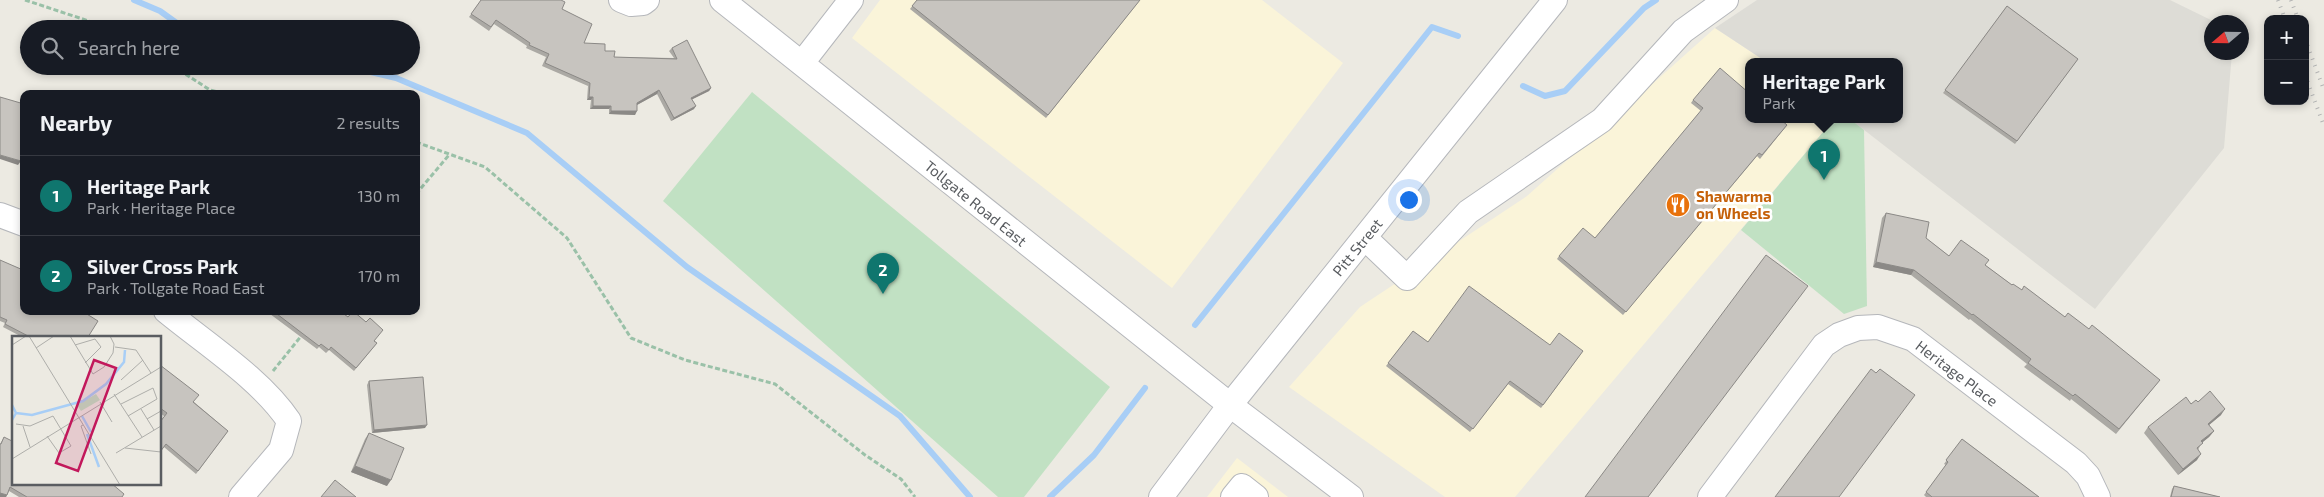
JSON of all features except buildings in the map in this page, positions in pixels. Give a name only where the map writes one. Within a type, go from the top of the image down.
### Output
[{"type":"street","points":[[620,0],[631,4],[643,4],[647,0]]},
{"type":"street","name":"Tollgate Road East","points":[[722,0],[1230,406],[1351,497]]},
{"type":"street","points":[[802,63],[851,0]]},
{"type":"street","name":"Pitt Street","points":[[1161,497],[1230,406],[1555,0]]},
{"type":"street","points":[[1365,238],[1407,278],[1468,212],[1602,120],[1682,31],[1726,0]]},
{"type":"street","points":[[0,215],[20,222]]},
{"type":"street","points":[[171,315],[260,387],[289,421],[281,450],[241,497]]},
{"type":"street","name":"Heritage Place","points":[[1710,497],[1824,345],[1839,335],[1858,328],[1878,327],[1913,339],[2068,457],[2088,476],[2098,497]]},
{"type":"street","points":[[1233,497],[1242,486],[1256,497]]},
{"type":"path","points":[[25,0],[86,20]]},
{"type":"path","points":[[187,75],[210,90]]},
{"type":"path","points":[[420,143],[485,167],[566,238],[631,338],[685,360],[775,384],[901,479],[915,497]]},
{"type":"path","points":[[420,189],[449,154]]},
{"type":"path","points":[[260,387],[304,333]]},
{"type":"shaded area","points":[[880,0],[1262,0],[1343,63],[1172,288],[852,38]]},
{"type":"shaded area","points":[[1757,0],[2170,0],[2204,17],[2204,60],[2231,60],[2224,148],[2095,309],[1855,123],[1903,123],[1903,58],[1760,58],[1715,28]]},
{"type":"shaded area","points":[[1715,28],[1760,58],[1745,58],[1745,123],[1831,123],[1515,497],[1445,497],[1289,387],[1360,307],[1527,196]]},
{"type":"shaded area","points":[[1237,458],[1288,497],[1207,497]]},
{"type":"green space","points":[[752,92],[1110,387],[1024,497],[998,497],[663,201]]},
{"type":"green space","points":[[1831,123],[1855,123],[1864,130],[1867,306],[1844,314],[1741,230]]},
{"type":"waterway","points":[[134,0],[160,11],[172,20]]},
{"type":"waterway","points":[[1523,86],[1545,96],[1565,91],[1644,8],[1656,0]]},
{"type":"waterway","points":[[1195,325],[1432,27],[1458,36]]},
{"type":"waterway","points":[[384,75],[396,78],[527,133],[687,267],[900,416],[970,497]]},
{"type":"waterway","points":[[1050,497],[1094,455],[1145,388]]},
{"type":"railway","points":[[2278,0],[2284,15]]},
{"type":"railway","points":[[2291,0],[2297,15]]},
{"type":"railway","points":[[2309,50],[2324,90]]},
{"type":"railway","points":[[2309,86],[2324,126]]},
{"type":"place","name":"Heritage Park","points":[[1824,180]]},
{"type":"place","name":"Shawarma on Wheels","points":[[1678,205]]},
{"type":"place","name":"Silver Cross Park","points":[[883,294]]}]
